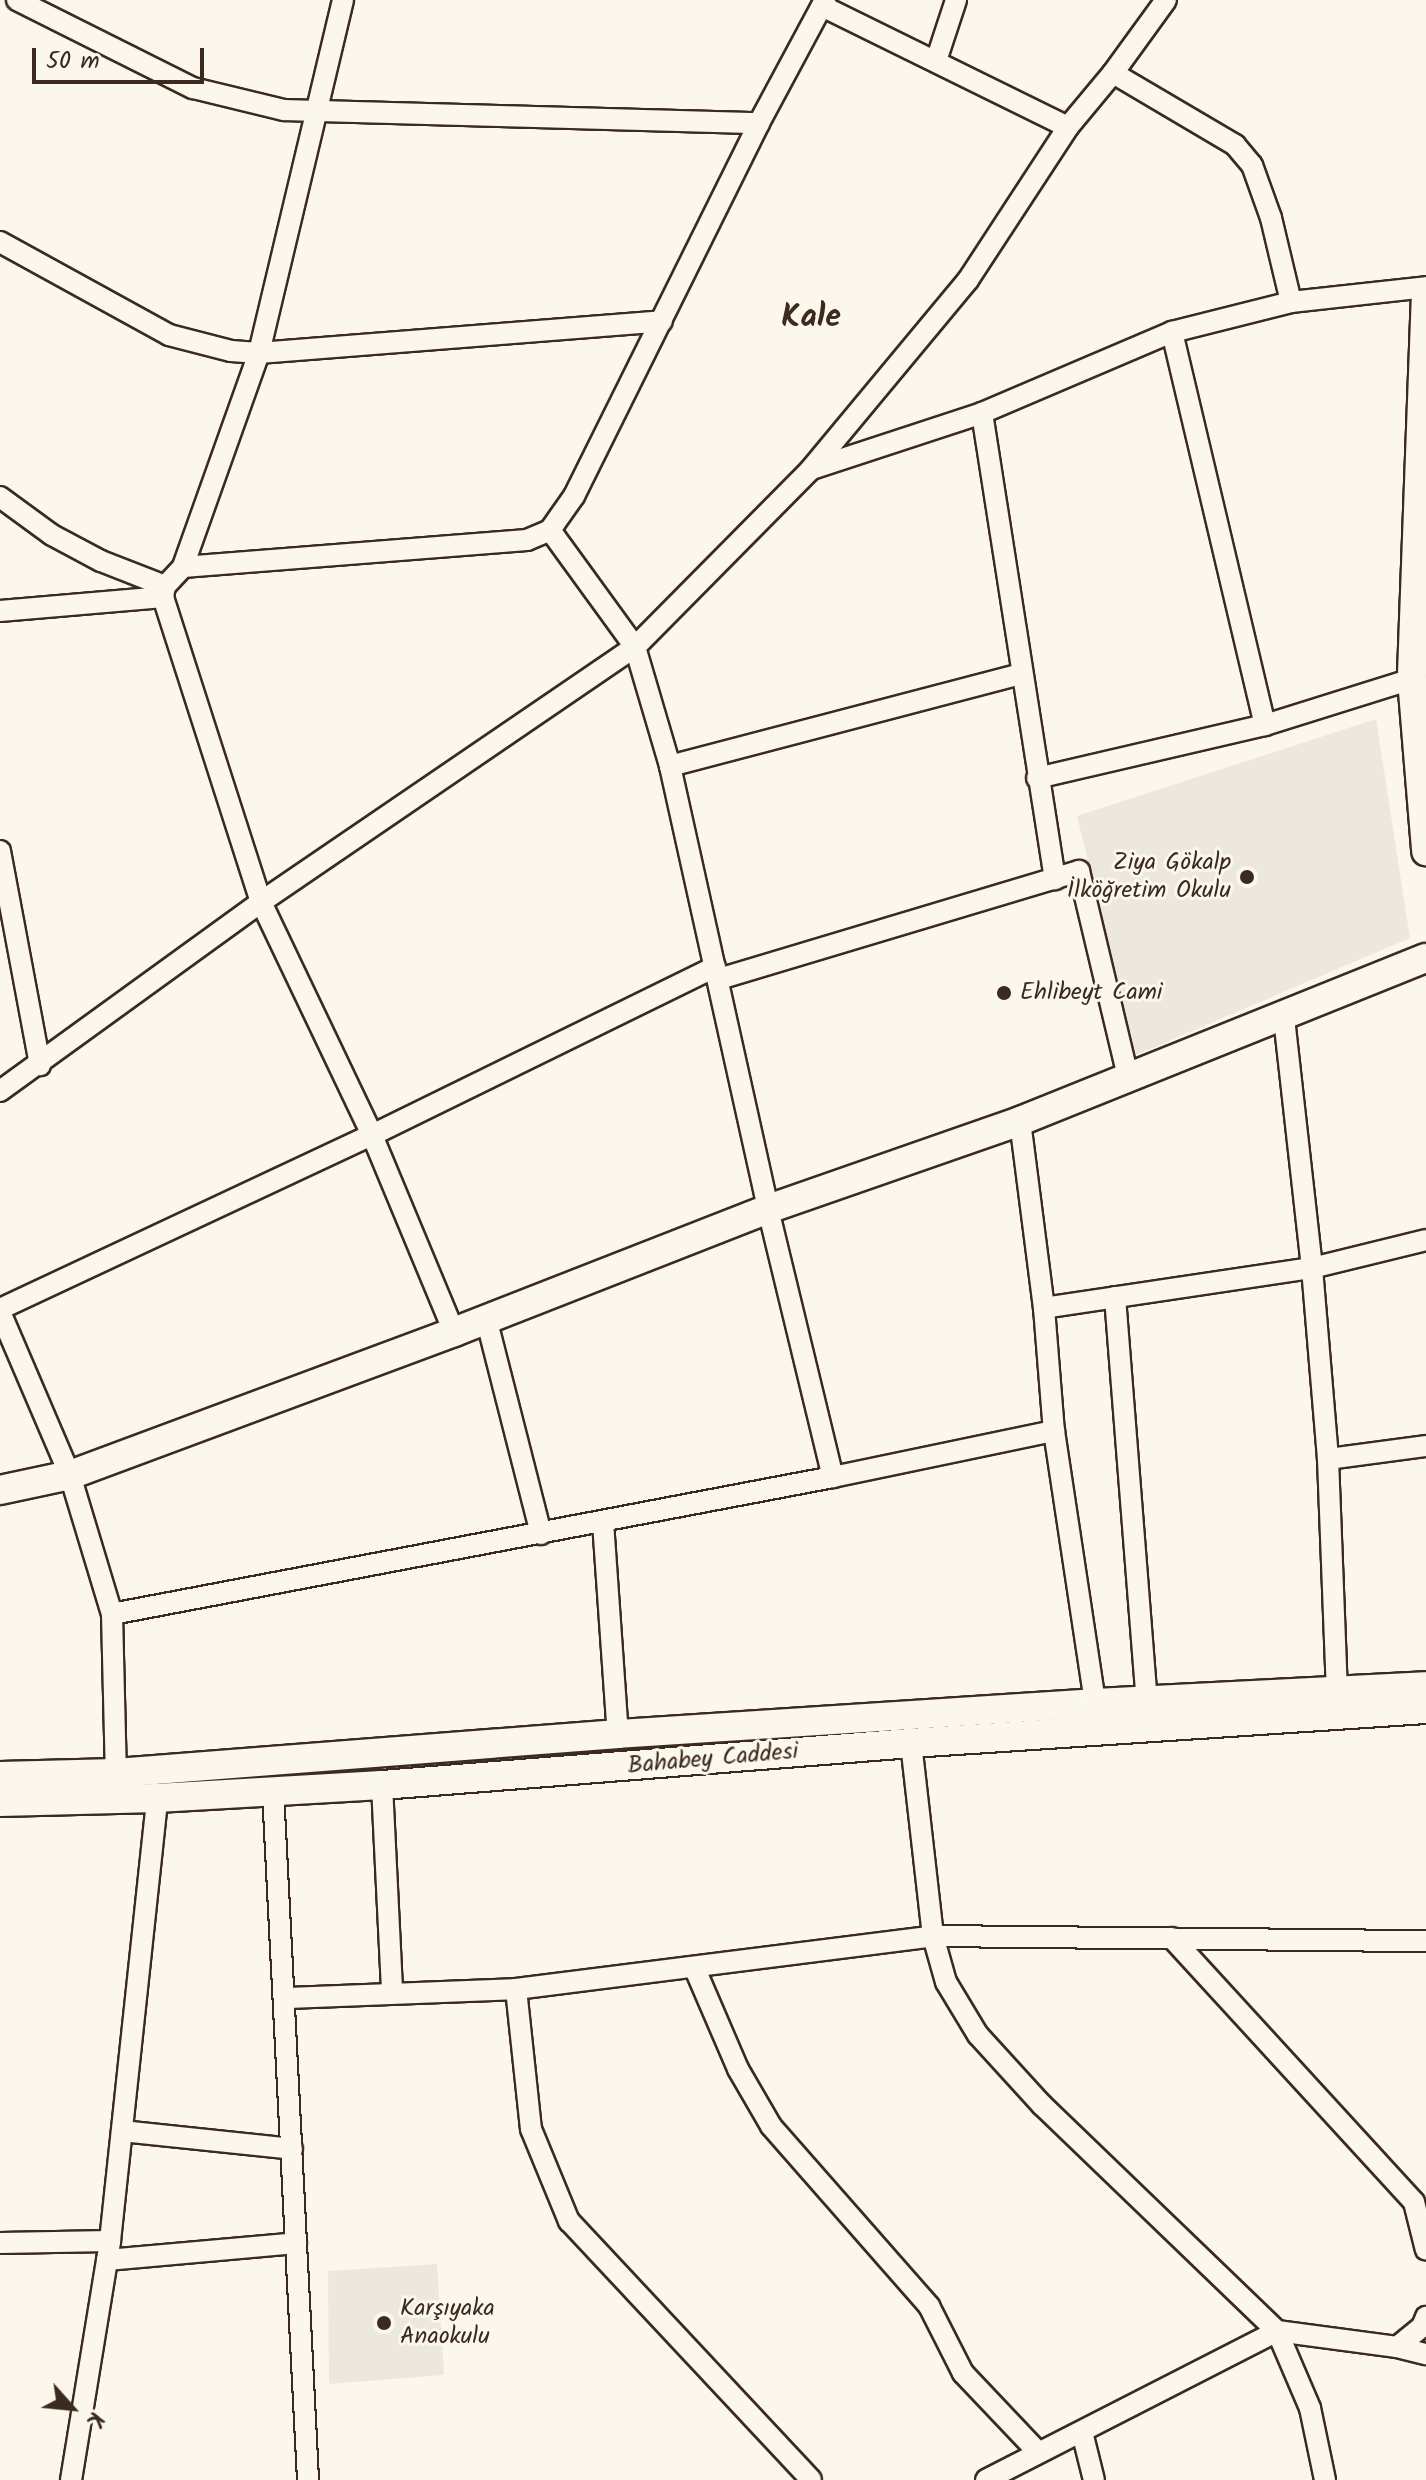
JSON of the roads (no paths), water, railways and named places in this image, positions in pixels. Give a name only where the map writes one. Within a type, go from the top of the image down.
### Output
[{"type":"street","points":[[17,0],[193,88],[284,110],[317,114],[759,123]]},
{"type":"street","points":[[0,611],[164,592],[183,567],[259,353],[343,0]]},
{"type":"street","points":[[936,61],[956,0]]},
{"type":"street","points":[[0,1091],[40,1065],[261,902],[635,647],[811,469],[968,280],[1068,127],[1113,73],[1166,0]]},
{"type":"street","points":[[183,567],[527,540],[550,530],[574,496],[759,123],[824,3],[1068,127]]},
{"type":"street","points":[[1113,73],[1235,145],[1252,165],[1271,218],[1291,302]]},
{"type":"street","points":[[0,242],[169,335],[231,351],[259,353],[662,321]]},
{"type":"street","points":[[811,469],[982,413],[1172,332],[1291,302],[1426,289],[1412,679],[1420,717],[1426,851]]},
{"type":"street","points":[[1172,332],[1265,725]]},
{"type":"street","points":[[982,413],[1055,879]]},
{"type":"street","points":[[0,497],[52,535],[164,592],[261,902],[372,1135],[454,1332]]},
{"type":"street","points":[[550,530],[635,647],[670,766],[768,1209],[833,1477]]},
{"type":"street","points":[[670,766],[1021,674]]},
{"type":"street","points":[[1037,778],[1265,725],[1412,679]]},
{"type":"street","points":[[0,851],[40,1065]]},
{"type":"street","points":[[116,1773],[112,1614],[70,1475],[0,1310],[717,973],[1079,871],[1128,1077]]},
{"type":"street","points":[[0,1490],[70,1475],[454,1332],[768,1209],[1020,1121],[1284,1018],[1426,958]]},
{"type":"street","points":[[1284,1018],[1312,1268],[1328,1459],[1337,1691]]},
{"type":"street","points":[[1020,1121],[1044,1308],[1054,1431],[1095,1703]]},
{"type":"street","points":[[1044,1308],[1312,1268],[1426,1240]]},
{"type":"street","points":[[1115,1297],[1147,1703]]},
{"type":"street","points":[[486,1318],[541,1534]]},
{"type":"street","points":[[112,1614],[603,1522],[1054,1431]]},
{"type":"street","points":[[1328,1459],[1426,1446]]},
{"type":"street","points":[[603,1522],[618,1734]]},
{"type":"street","name":"Bahabey Caddesi","points":[[0,1776],[116,1773],[618,1734],[1095,1703],[1147,1703],[1426,1686]]},
{"type":"street","name":"Bahabey Caddesi","points":[[0,1802],[157,1798],[382,1785],[911,1743],[1426,1709]]},
{"type":"street","points":[[911,1743],[933,1936],[946,1982],[978,2035],[1042,2105],[1277,2331],[1310,2408],[1325,2480]]},
{"type":"street","points":[[382,1785],[392,1993]]},
{"type":"street","points":[[273,1791],[308,2480]]},
{"type":"street","points":[[71,2480],[108,2251],[157,1798]]},
{"type":"street","points":[[285,1998],[516,1989],[695,1969],[933,1936],[1426,1941]]},
{"type":"street","points":[[1172,1938],[1414,2202],[1426,2250]]},
{"type":"street","points":[[695,1969],[738,2069],[771,2126],[929,2306],[963,2373],[1039,2453]]},
{"type":"street","points":[[516,1989],[531,2129],[569,2221],[811,2480]]},
{"type":"street","points":[[122,2131],[292,2149]]},
{"type":"street","points":[[0,2243],[108,2251],[296,2243]]},
{"type":"street","points":[[1397,2347],[1422,2327],[1426,2317]]},
{"type":"street","points":[[986,2480],[1277,2331],[1397,2347],[1426,2354]]},
{"type":"street","points":[[1082,2432],[1094,2480]]},
{"type":"place","name":"Ziya Gökalp İlköğretim Okulu","points":[[1247,877]]},
{"type":"place","name":"Ehlibeyt Cami","points":[[1004,993]]},
{"type":"place","name":"Karşıyaka Anaokulu","points":[[384,2323]]},
{"type":"district","name":"Kale","points":[[811,318]]}]
